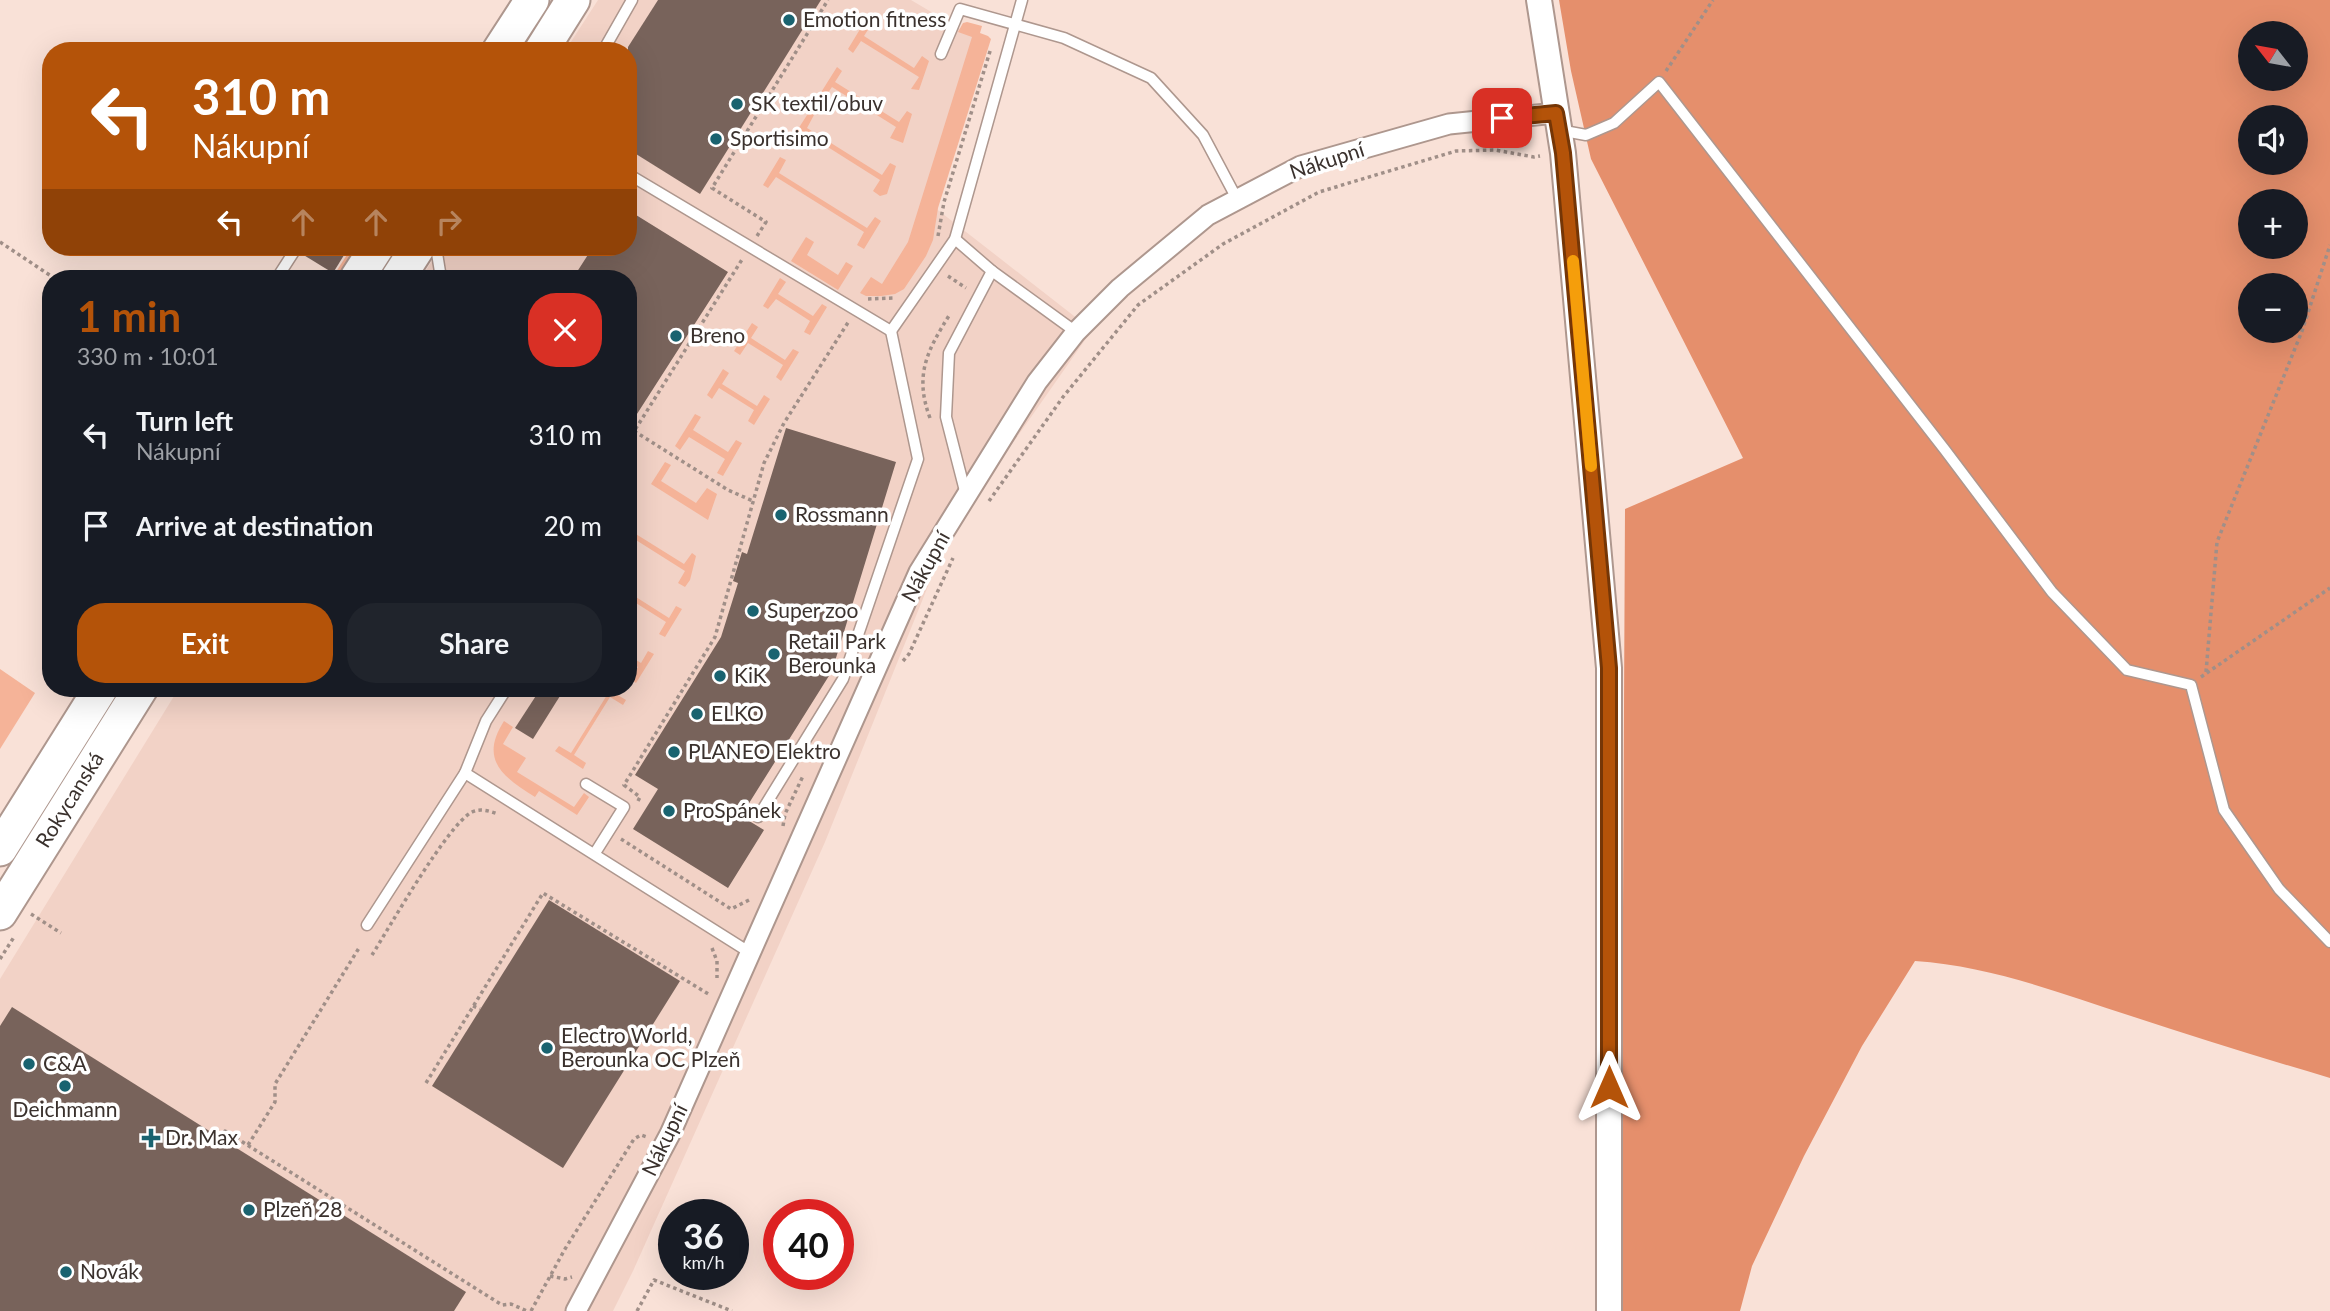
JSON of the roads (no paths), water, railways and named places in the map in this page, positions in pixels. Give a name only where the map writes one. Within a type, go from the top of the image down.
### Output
[{"type":"highway","points":[[503,42],[532,0]]},
{"type":"highway","points":[[547,42],[573,0]]},
{"type":"highway","name":"Rokycanská","points":[[0,849],[95,697]]},
{"type":"highway","name":"Rokycanská","points":[[15,913],[136,697]]},
{"type":"street","points":[[1539,0],[1559,132],[1609,668],[1609,1311]]},
{"type":"street","name":"Nákupní","points":[[576,1311],[670,1134],[919,572],[1037,382],[1076,332],[1120,288],[1208,215],[1301,166],[1449,124],[1559,132]]},
{"type":"lane","points":[[608,42],[632,0]]},
{"type":"lane","points":[[758,817],[843,679],[918,459],[891,331],[955,239],[1022,0]]},
{"type":"lane","points":[[942,54],[960,9],[1064,38],[1151,78],[1203,135],[1237,199]]},
{"type":"lane","points":[[1559,132],[1586,135],[1614,123],[1659,82],[2052,592],[2127,670],[2191,685],[2224,810],[2279,889],[2330,942]]},
{"type":"lane","points":[[637,179],[891,331]]},
{"type":"lane","points":[[955,239],[992,271],[1076,332]]},
{"type":"lane","points":[[967,497],[946,417],[948,353],[992,271]]},
{"type":"lane","points":[[367,925],[465,773],[486,721],[501,697]]},
{"type":"lane","points":[[465,773],[749,952]]},
{"type":"lane","points":[[586,784],[624,807],[595,853]]},
{"type":"place","name":"Emotion fitness","points":[[789,20]]},
{"type":"place","name":"SK textil/obuv","points":[[737,104]]},
{"type":"place","name":"Sportisimo","points":[[716,139]]},
{"type":"place","name":"Breno","points":[[676,336]]},
{"type":"place","name":"Rossmann","points":[[781,515]]},
{"type":"place","name":"Super zoo","points":[[753,611]]},
{"type":"place","name":"Retail Park Berounka","points":[[774,654]]},
{"type":"place","name":"KiK","points":[[720,676]]},
{"type":"place","name":"ELKO","points":[[697,714]]},
{"type":"place","name":"PLANEO Elektro","points":[[674,752]]},
{"type":"place","name":"ProSpánek","points":[[669,811]]},
{"type":"place","name":"Electro World, Berounka OC Plzeň","points":[[547,1048]]},
{"type":"place","name":"C&A","points":[[29,1064]]},
{"type":"place","name":"Deichmann","points":[[65,1086]]},
{"type":"place","name":"Dr. Max","points":[[151,1138]]},
{"type":"place","name":"Plzeň 28","points":[[249,1210]]},
{"type":"place","name":"Novák","points":[[66,1272]]}]
